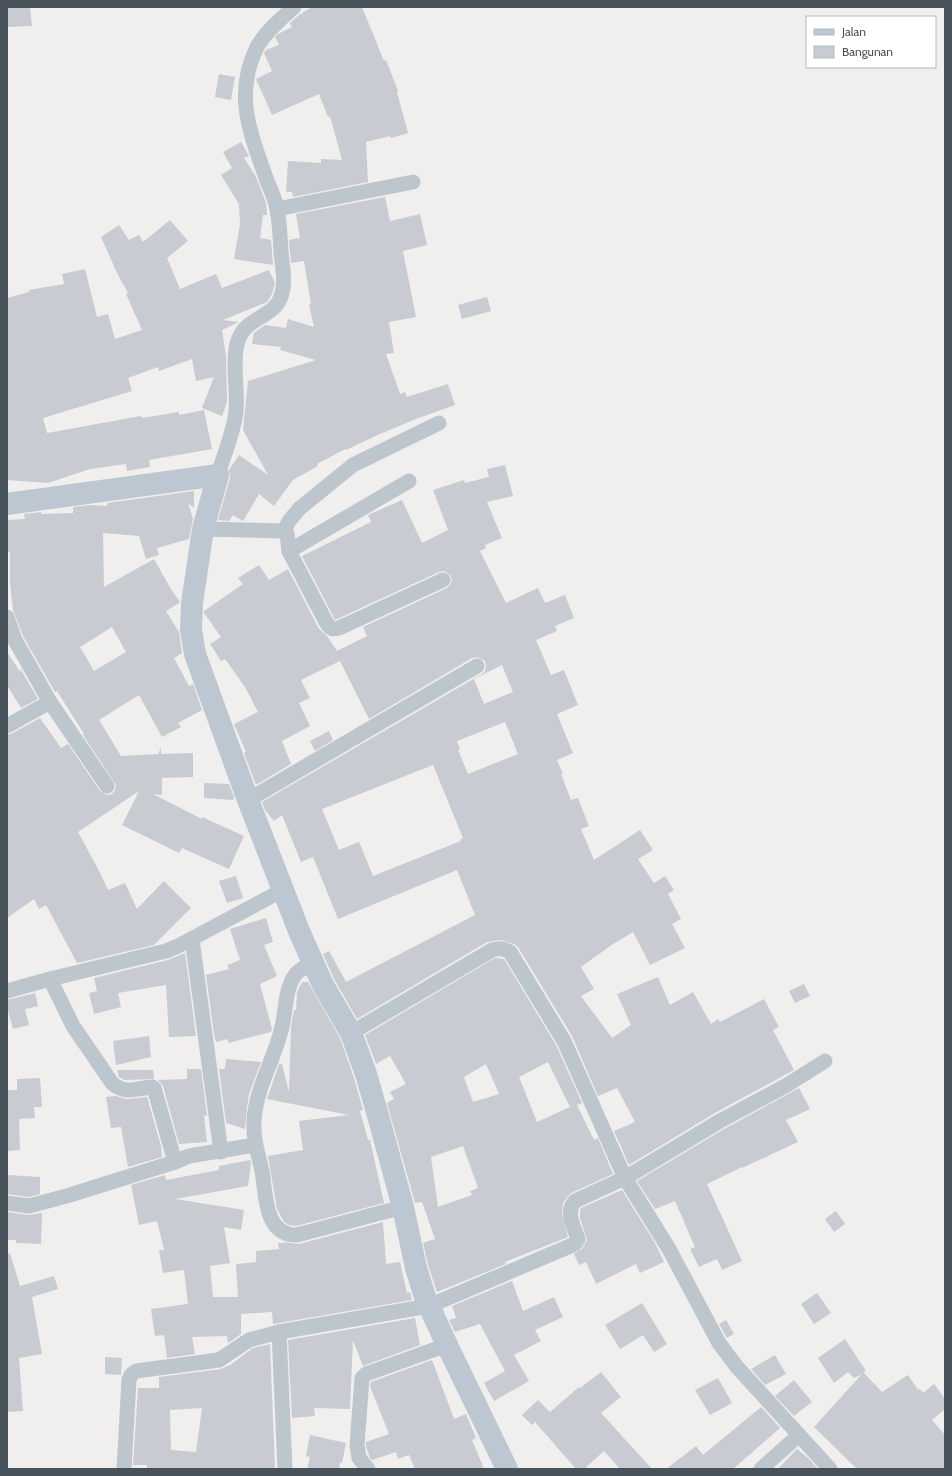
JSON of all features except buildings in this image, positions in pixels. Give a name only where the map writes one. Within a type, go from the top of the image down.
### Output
[{"type":"street","points":[[294,7],[268,33],[258,46],[246,84],[245,104],[248,128],[277,209],[284,286],[281,298],[274,309],[254,321],[239,336],[236,350],[236,410],[203,530],[192,603],[191,630],[195,654],[248,800],[298,931],[323,985],[351,1033],[366,1074],[378,1112],[403,1207],[416,1268],[429,1306],[507,1469]]},
{"type":"street","points":[[277,209],[413,182]]},
{"type":"street","points":[[284,531],[289,521],[300,508],[353,465],[439,423]]},
{"type":"street","points":[[7,504],[218,475]]},
{"type":"street","points":[[288,551],[409,481]]},
{"type":"street","points":[[203,530],[284,531]]},
{"type":"street","points":[[284,531],[287,534],[288,551],[328,626],[333,629],[339,628],[443,580]]},
{"type":"street","points":[[7,617],[15,640],[50,702],[107,786]]},
{"type":"street","points":[[248,800],[477,666]]},
{"type":"street","points":[[7,726],[50,702]]},
{"type":"street","points":[[7,991],[166,951],[192,939],[283,890]]},
{"type":"street","points":[[192,939],[221,1152]]},
{"type":"street","points":[[351,1033],[492,950],[499,948],[505,949],[513,956],[564,1040],[625,1178],[669,1249],[719,1343],[737,1368],[830,1469]]},
{"type":"street","points":[[313,963],[296,974],[287,994],[282,1027],[260,1092],[254,1119],[255,1146],[262,1171],[266,1206],[279,1231],[285,1234],[297,1235],[403,1207]]},
{"type":"street","points":[[50,979],[73,1026],[112,1083],[118,1088],[126,1090],[154,1088],[175,1162]]},
{"type":"street","points":[[124,1469],[128,1380],[133,1372],[219,1360],[228,1355],[244,1342],[279,1332],[429,1306],[575,1244],[578,1239],[570,1214],[573,1203],[578,1199],[625,1178],[720,1121],[787,1085],[825,1061]]},
{"type":"street","points":[[7,1203],[29,1206],[70,1195],[175,1162],[189,1156],[255,1146]]},
{"type":"street","points":[[279,1332],[285,1469]]},
{"type":"street","points":[[368,1469],[359,1458],[357,1445],[362,1378],[366,1374],[447,1345]]},
{"type":"street","points":[[761,1469],[799,1435]]}]
